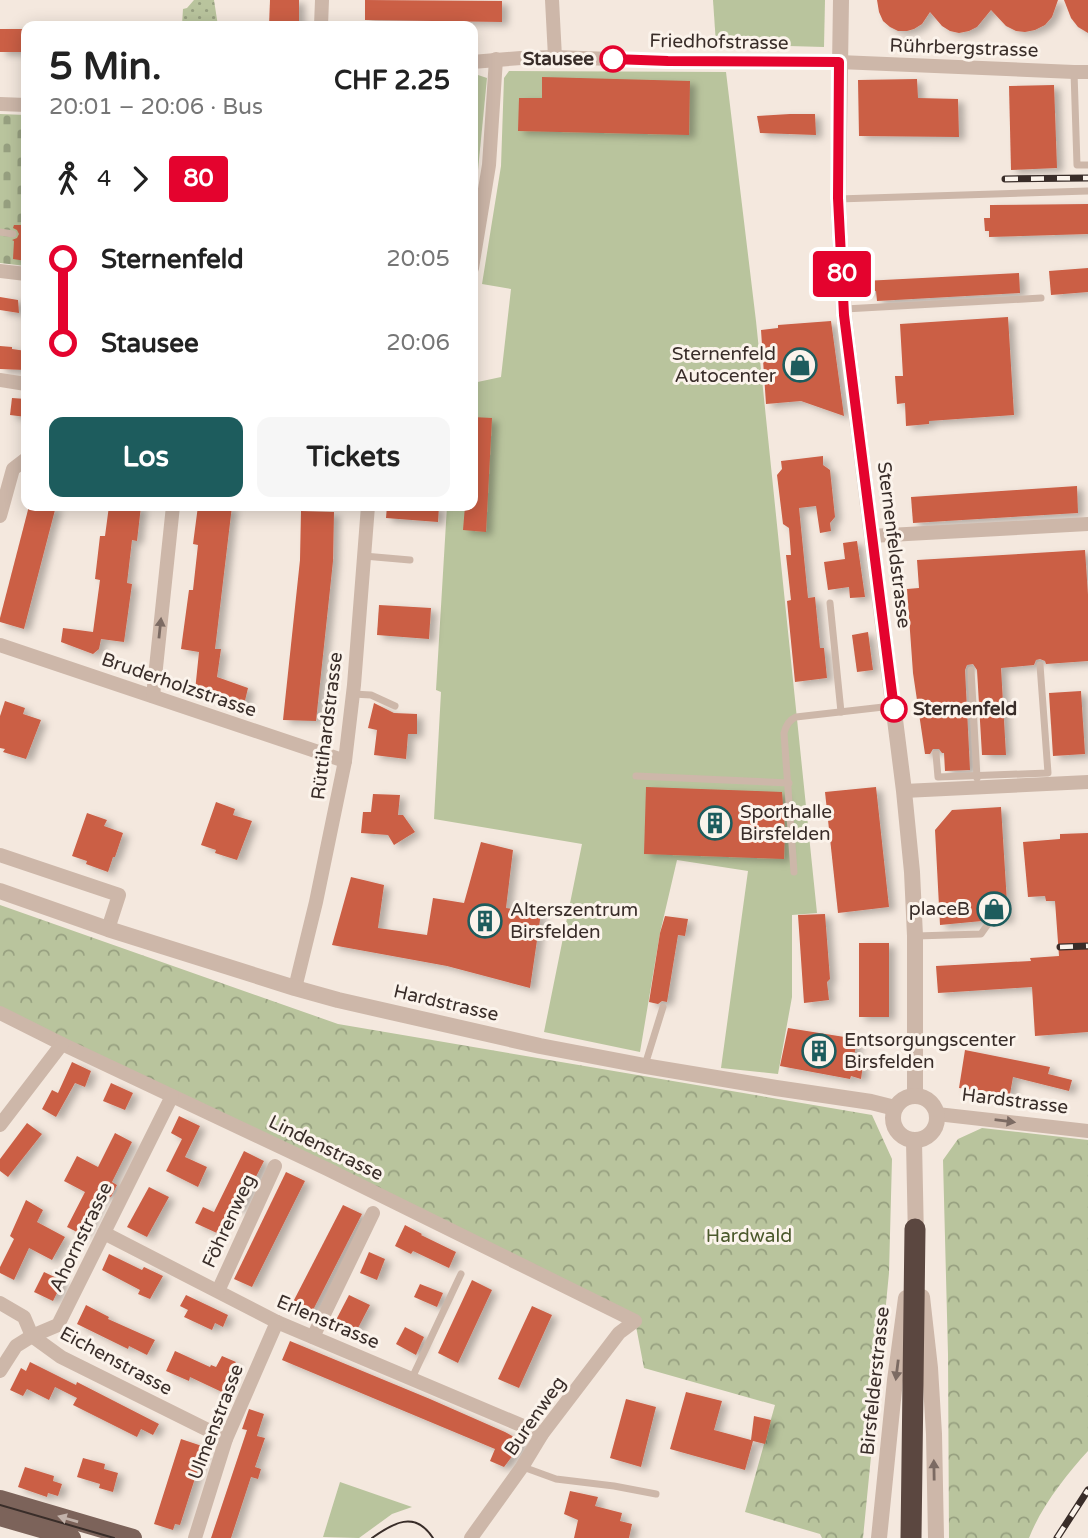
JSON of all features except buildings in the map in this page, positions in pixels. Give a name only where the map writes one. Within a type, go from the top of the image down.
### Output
[{"type":"highway","points":[[911,1538],[915,1229]]},
{"type":"main road","points":[[0,1499],[133,1538]]},
{"type":"main road","points":[[0,1517],[72,1538]]},
{"type":"street","points":[[321,0],[321,21]]},
{"type":"street","points":[[552,0],[555,57]]},
{"type":"street","name":"Sternenfeldstrasse","points":[[841,0],[838,198],[844,309],[912,872],[915,936],[915,1096]]},
{"type":"street","name":"Friedhofstrasse","points":[[478,61],[555,57],[839,62]]},
{"type":"street","points":[[478,232],[489,165],[496,59]]},
{"type":"street","name":"Rührbergstrasse","points":[[839,62],[1081,72]]},
{"type":"street","points":[[0,104],[21,106]]},
{"type":"street","points":[[0,271],[21,273]]},
{"type":"street","points":[[0,380],[21,383]]},
{"type":"street","points":[[0,516],[13,469],[21,463]]},
{"type":"street","points":[[153,696],[172,511]]},
{"type":"street","name":"Rüttihardstrasse","points":[[295,988],[345,761],[368,511]]},
{"type":"street","points":[[871,536],[1088,524]]},
{"type":"street","name":"Bruderholzstrasse","points":[[0,645],[345,761]]},
{"type":"street","points":[[904,791],[977,782],[1088,782]]},
{"type":"street","points":[[0,855],[119,895],[108,929]]},
{"type":"street","name":"Hardstrasse","points":[[0,891],[108,929],[338,1000],[540,1046],[895,1108]]},
{"type":"street","name":"Lindenstrasse","points":[[0,1013],[327,1169],[635,1321]]},
{"type":"street","points":[[0,1125],[62,1044]]},
{"type":"street","name":"Ahornstrasse","points":[[0,1371],[16,1346],[58,1325],[172,1096]]},
{"type":"street","points":[[915,1096],[932,1103],[937,1120],[934,1130],[925,1138],[914,1141],[902,1137],[894,1127],[892,1114],[903,1099],[915,1096]]},
{"type":"street","name":"Hardstrasse","points":[[937,1114],[1088,1131]]},
{"type":"street","name":"Birsfelderstrasse","points":[[914,1141],[915,1229],[930,1368],[936,1538]]},
{"type":"street","name":"Föhrenweg","points":[[218,1291],[275,1166]]},
{"type":"street","points":[[313,1336],[373,1213]]},
{"type":"street","name":"Birsfelderstrasse","points":[[879,1538],[895,1380],[915,1229]]},
{"type":"street","name":"Erlenstrasse","points":[[104,1233],[277,1322],[542,1434]]},
{"type":"street","name":"Eichenstrasse","points":[[0,1303],[24,1317],[32,1336],[61,1357],[226,1438]]},
{"type":"street","name":"Burenweg","points":[[471,1538],[542,1434],[619,1333],[635,1321]]},
{"type":"street","name":"Ulmenstrasse","points":[[195,1538],[226,1438],[277,1322]]},
{"type":"lane","points":[[1081,72],[1077,165],[1088,165]]},
{"type":"lane","points":[[838,198],[1088,191]]},
{"type":"lane","points":[[0,232],[13,234]]},
{"type":"lane","points":[[844,309],[1041,298]]},
{"type":"lane","points":[[363,556],[410,561]]},
{"type":"lane","points":[[830,603],[841,712]]},
{"type":"lane","points":[[936,754],[938,777],[977,782],[1048,773],[1040,665]]},
{"type":"lane","points":[[971,670],[977,782]]},
{"type":"lane","points":[[353,694],[372,695],[394,706]]},
{"type":"lane","points":[[794,872],[784,733],[786,725],[796,717],[893,706]]},
{"type":"lane","points":[[636,776],[789,783]]},
{"type":"lane","points":[[915,936],[981,933],[988,924]]},
{"type":"lane","points":[[645,1066],[663,1007]]},
{"type":"lane","points":[[412,1378],[460,1274]]},
{"type":"lane","points":[[522,1467],[556,1479],[656,1494]]},
{"type":"green space","points":[[194,0],[214,0],[217,21],[182,21],[183,9]]},
{"type":"green space","points":[[713,0],[825,0],[824,47],[716,44]]},
{"type":"green space","points":[[509,71],[726,72],[756,321],[817,913],[792,915],[792,997],[778,1074],[721,1068],[748,871],[677,860],[660,933],[640,1052],[544,1032],[582,844],[434,819],[441,692],[436,690],[447,511],[478,511],[478,382],[501,377],[511,289],[482,284],[501,166],[504,78]]},
{"type":"green space","points":[[478,75],[487,78],[478,170]]},
{"type":"green space","points":[[0,114],[21,115],[21,265],[0,263]]},
{"type":"green space","name":"Hardwald","points":[[0,905],[338,1024],[872,1115],[892,1159],[889,1273],[863,1538],[822,1538],[820,1534],[745,1512],[775,1405],[644,1368],[635,1321],[0,1013]]},
{"type":"green space","points":[[982,1128],[1088,1140],[1088,1451],[1055,1492],[1029,1538],[949,1538],[943,1160],[958,1139]]},
{"type":"green space","points":[[340,1482],[412,1507],[392,1514],[359,1538],[323,1537]]},
{"type":"tram line","points":[[0,1505],[114,1538]]},
{"type":"tram line","points":[[372,1538],[404,1522],[419,1524],[433,1538]]},
{"type":"railway","points":[[1005,179],[1088,178]]},
{"type":"railway","points":[[1060,947],[1088,946]]},
{"type":"railway","points":[[1057,1538],[1088,1490]]},
{"type":"bus line","name":"80","points":[[613,59],[839,62],[838,198],[844,315],[894,709]]},
{"type":"place","name":"Stausee","points":[[613,59]]},
{"type":"place","name":"Sternenfeld Autocenter","points":[[800,365]]},
{"type":"place","name":"Sternenfeld","points":[[894,709]]},
{"type":"place","name":"Sporthalle Birsfelden","points":[[715,823]]},
{"type":"place","name":"placeB","points":[[994,909]]},
{"type":"place","name":"Alterszentrum Birsfelden","points":[[485,921]]},
{"type":"place","name":"Entsorgungscenter Birsfelden","points":[[819,1051]]}]
